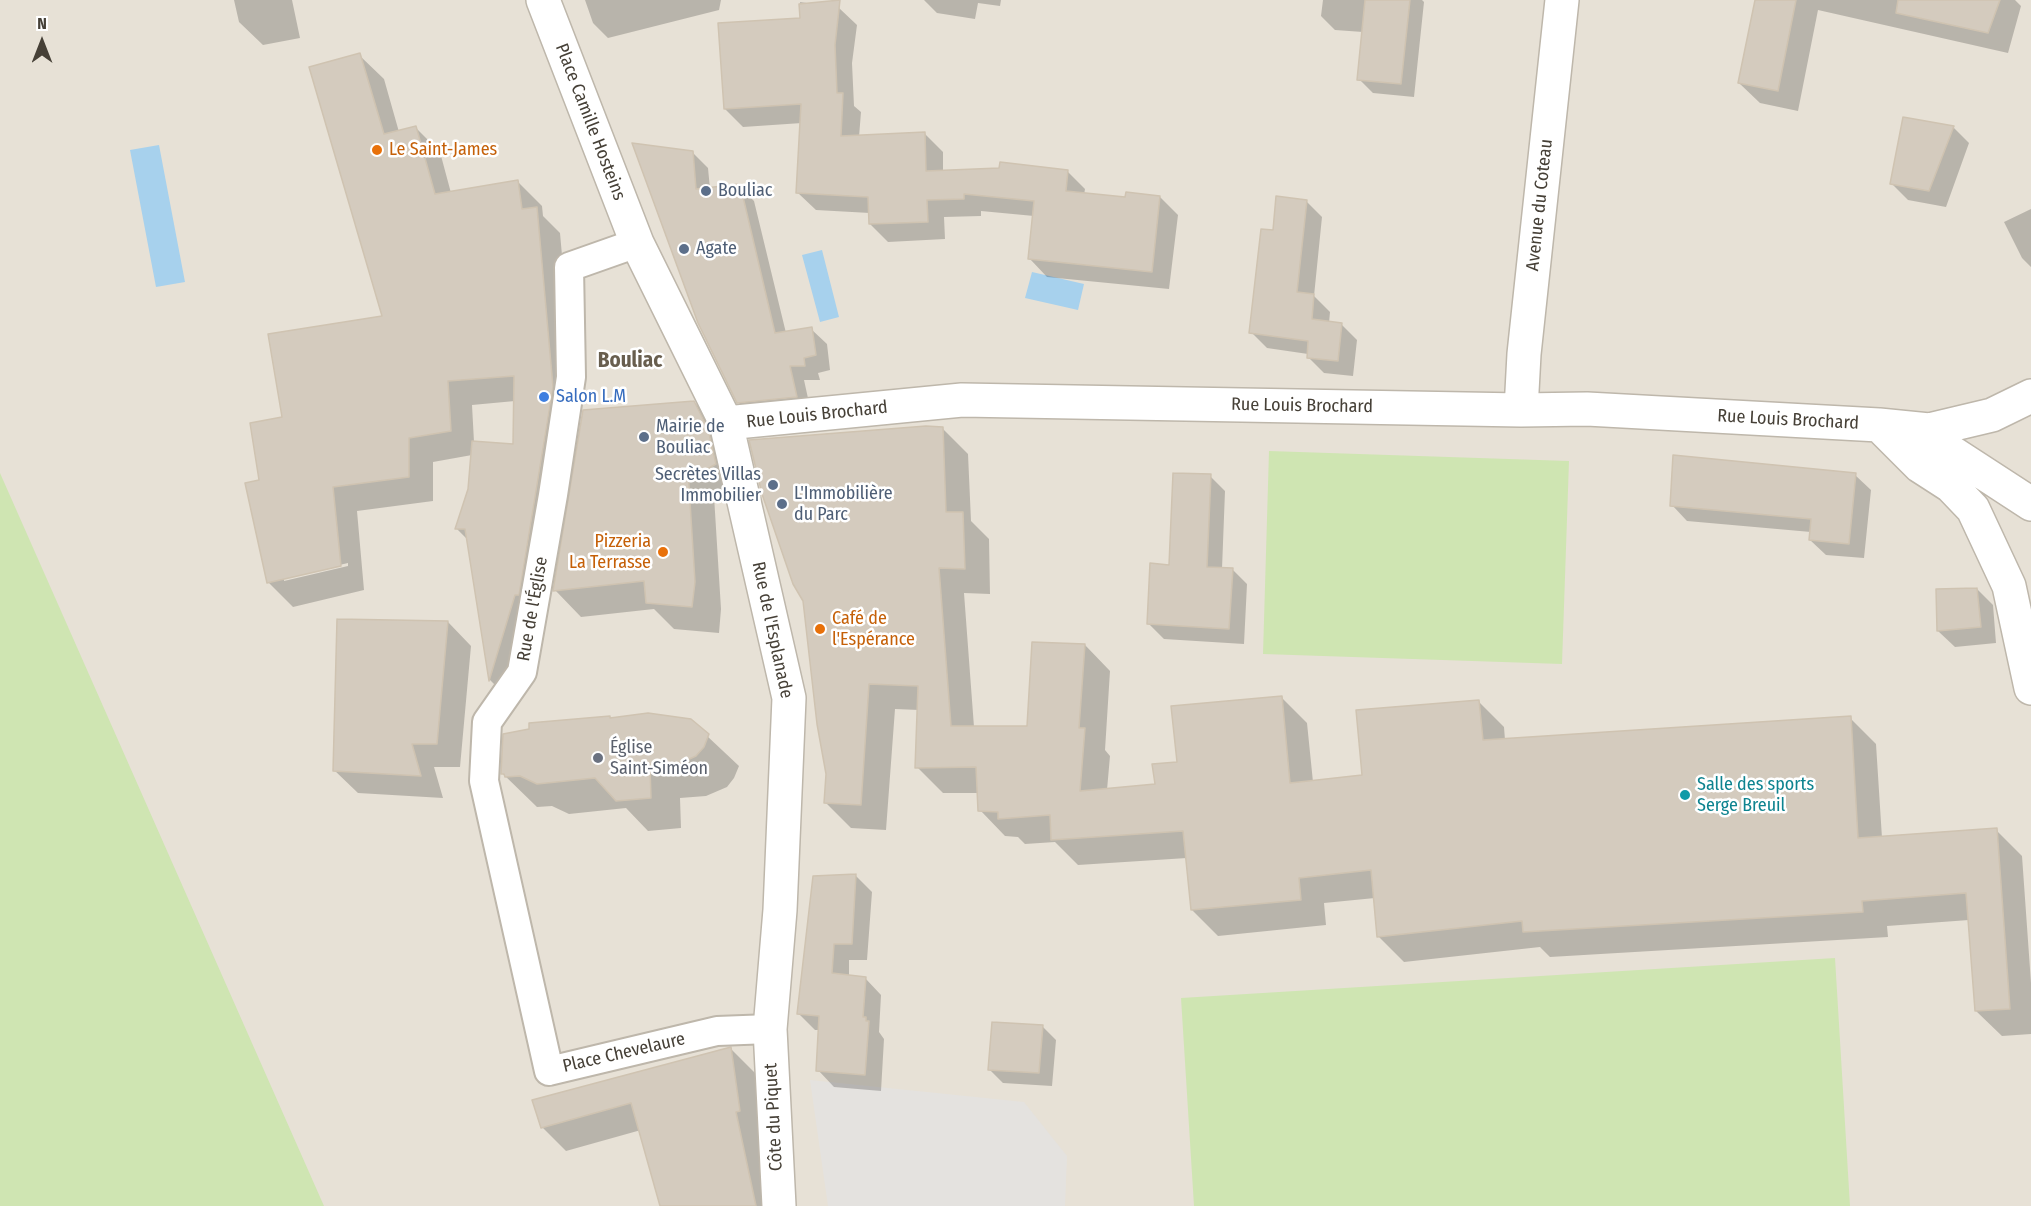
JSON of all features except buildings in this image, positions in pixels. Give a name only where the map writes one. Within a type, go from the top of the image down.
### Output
[{"type":"street","name":"Place Camille Hosteins","points":[[543,0],[637,243],[726,423]]},
{"type":"street","name":"Avenue du Coteau","points":[[1521,410],[1524,354],[1562,0]]},
{"type":"street","name":"Rue de l'Église","points":[[484,781],[487,722],[522,672],[563,427],[571,377],[568,267],[637,243]]},
{"type":"street","points":[[1879,425],[1929,430],[1992,415],[2031,396]]},
{"type":"street","name":"Rue Louis Brochard","points":[[726,423],[962,400],[1521,410],[1587,409],[1879,425]]},
{"type":"street","name":"Rue de l'Esplanade","points":[[726,423],[789,698],[781,876],[770,1029]]},
{"type":"street","points":[[1879,425],[1942,447],[2031,504]]},
{"type":"street","points":[[1879,425],[1920,466],[1951,486],[1973,509],[2009,586],[2031,688]]},
{"type":"street","name":"Place Chevelaure","points":[[484,781],[549,1071],[717,1031],[770,1029]]},
{"type":"street","name":"Côte du Piquet","points":[[770,1029],[779,1206]]},
{"type":"shaded area","points":[[0,0],[2031,0],[2031,1206],[322,1206],[0,475]]},
{"type":"shaded area","points":[[810,1080],[1024,1102],[1067,1156],[1065,1206],[828,1206]]},
{"type":"green space","points":[[1269,451],[1569,461],[1562,664],[1263,654]]},
{"type":"green space","points":[[0,473],[324,1206],[0,1206]]},
{"type":"green space","points":[[1835,958],[1850,1206],[1194,1206],[1181,998]]},
{"type":"water","points":[[159,145],[185,282],[156,287],[130,150]]},
{"type":"water","points":[[822,250],[839,317],[820,322],[802,255]]},
{"type":"water","points":[[1032,272],[1084,284],[1078,310],[1025,298]]},
{"type":"place","name":"Le Saint-James","points":[[377,150]]},
{"type":"place","name":"Bouliac","points":[[706,191]]},
{"type":"place","name":"Agate","points":[[684,249]]},
{"type":"place","name":"Salon L.M","points":[[544,397]]},
{"type":"place","name":"Mairie de Bouliac","points":[[644,437]]},
{"type":"place","name":"Secrètes Villas Immobilier","points":[[773,485]]},
{"type":"place","name":"L'Immobilière du Parc","points":[[782,504]]},
{"type":"place","name":"Pizzeria La Terrasse","points":[[663,552]]},
{"type":"place","name":"Café de l'Espérance","points":[[820,629]]},
{"type":"place","name":"Église Saint-Siméon","points":[[598,758]]},
{"type":"place","name":"Salle des sports Serge Breuil","points":[[1685,795]]},
{"type":"district","name":"Bouliac","points":[[630,361]]}]
